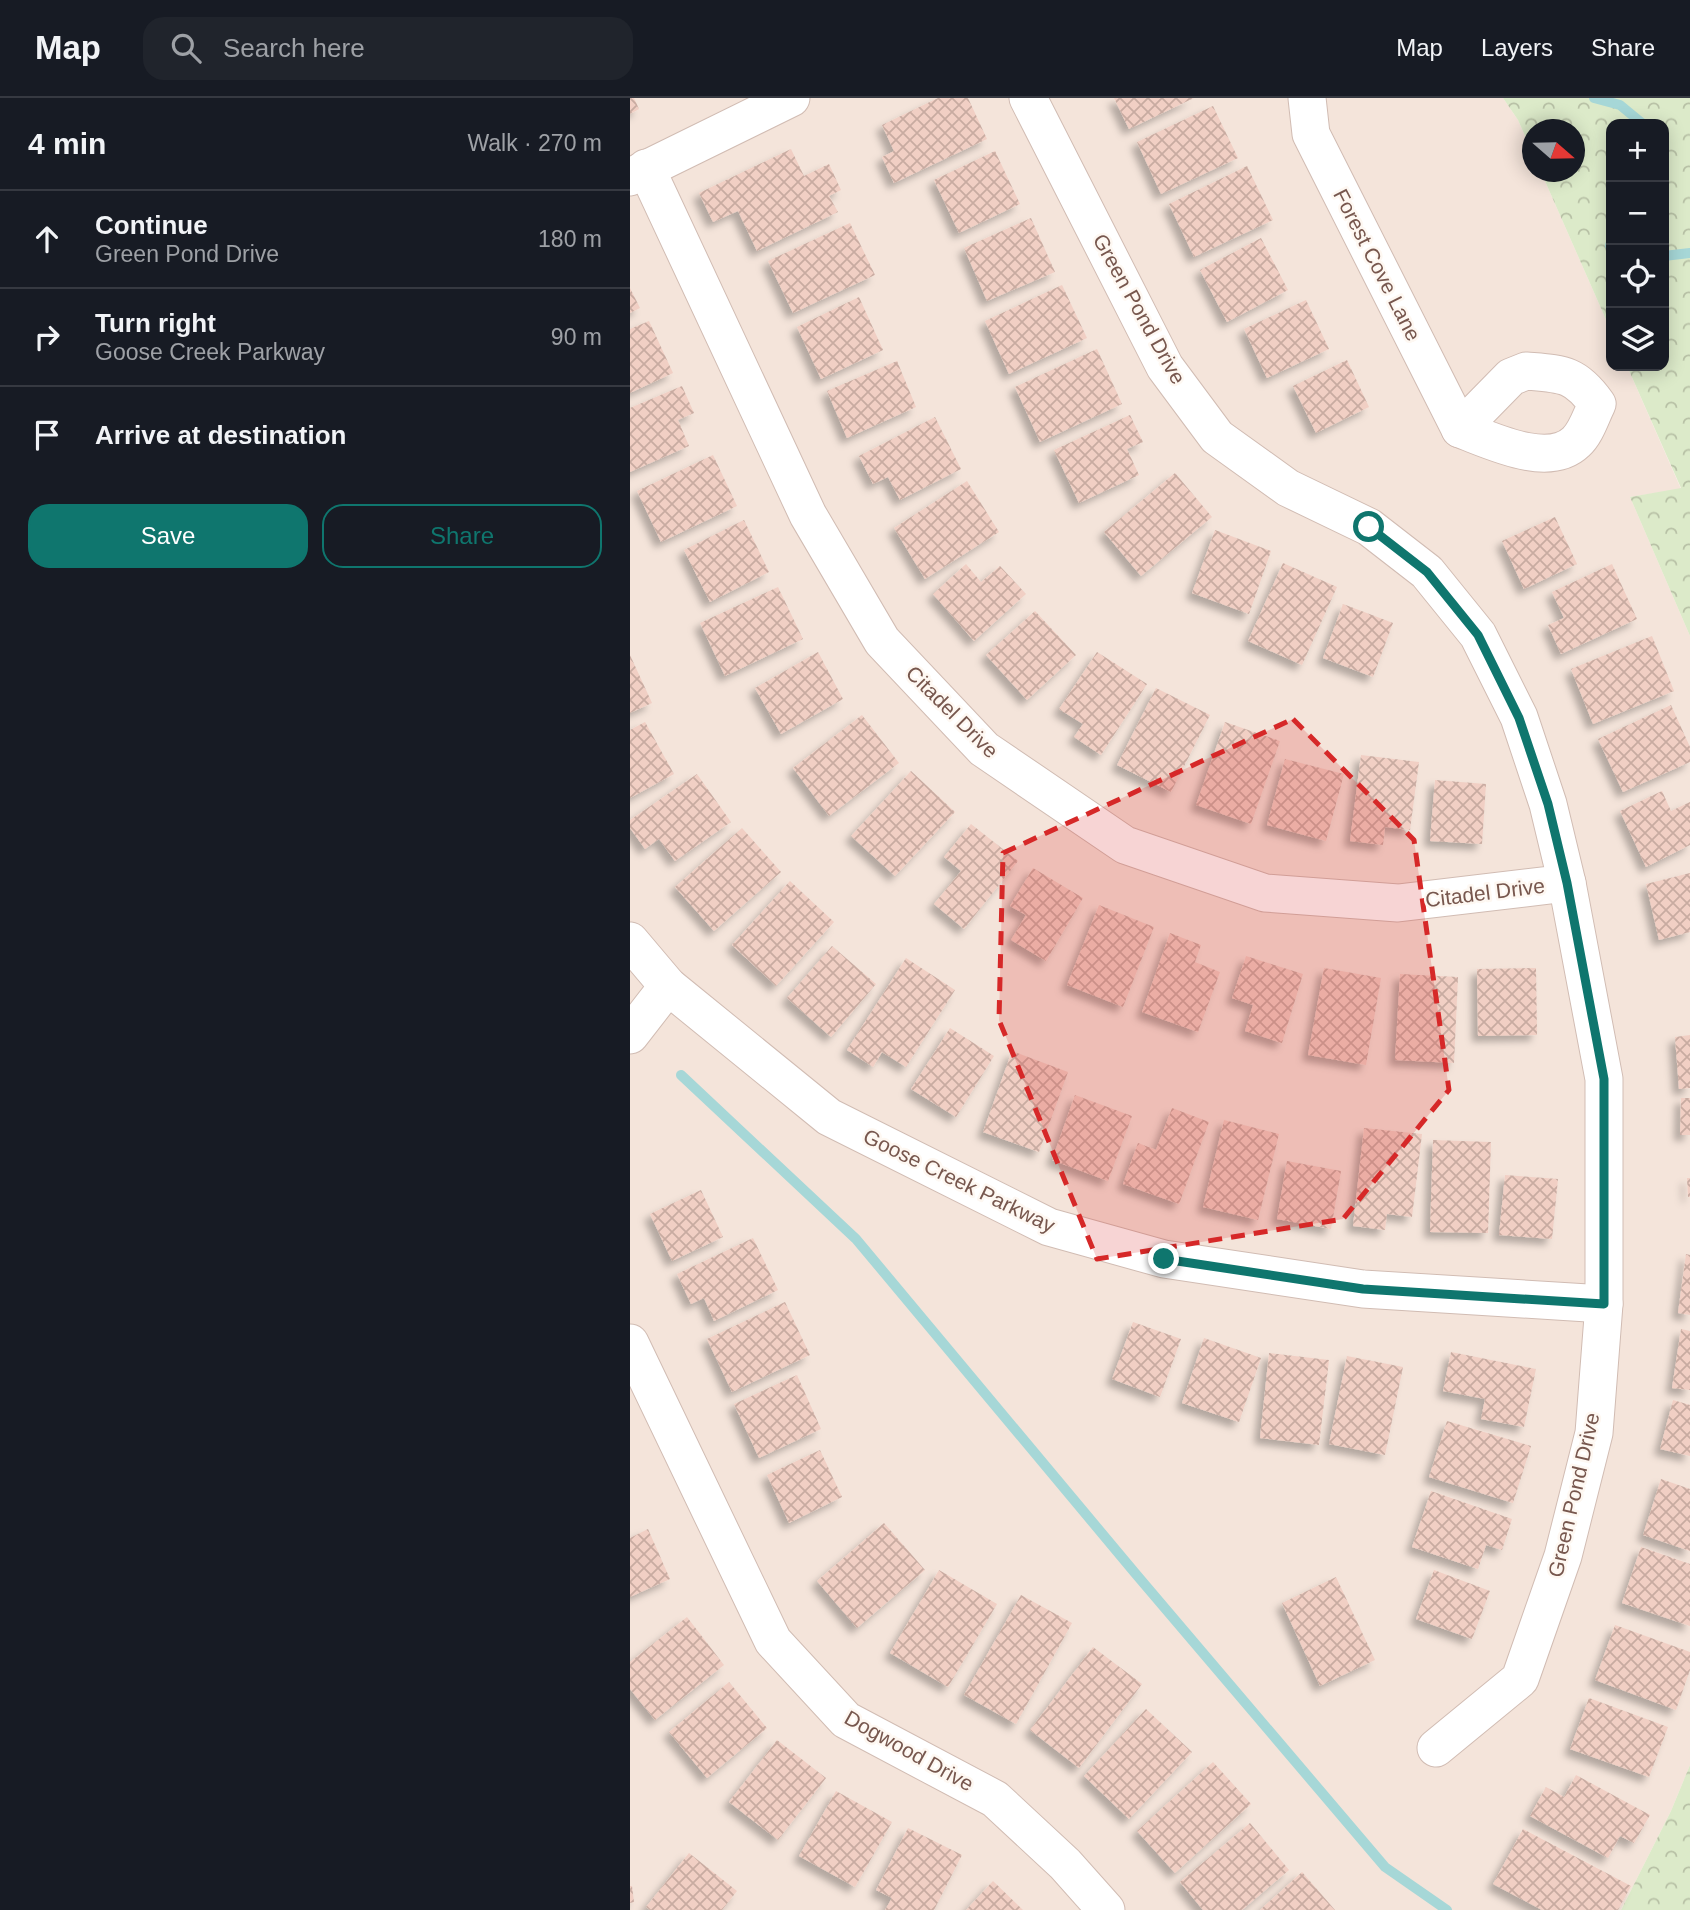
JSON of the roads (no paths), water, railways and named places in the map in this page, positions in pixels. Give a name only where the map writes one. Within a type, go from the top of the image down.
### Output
[{"type":"street","points":[[638,172],[792,98]]},
{"type":"street","name":"Green Pond Drive","points":[[1028,98],[1166,367],[1217,438],[1288,488],[1369,527],[1427,572],[1478,635],[1519,718],[1548,804],[1567,883],[1604,1079],[1604,1304],[1594,1433],[1563,1556],[1520,1679],[1436,1748]]},
{"type":"street","name":"Forest Cove Lane","points":[[1307,98],[1311,134],[1460,429]]},
{"type":"street","name":"Citadel Drive","points":[[638,172],[808,515],[882,641],[984,749],[1125,845],[1265,893],[1398,903],[1567,883]]},
{"type":"street","name":"Goose Creek Parkway","points":[[630,941],[668,986],[829,1117],[1049,1227],[1164,1259],[1363,1289],[1604,1304]]},
{"type":"street","points":[[630,1035],[668,986]]},
{"type":"street","name":"Dogwood Drive","points":[[630,1343],[773,1641],[846,1720],[995,1799],[1065,1864],[1106,1910]]},
{"type":"waterway","points":[[1594,98],[1620,105],[1637,119]]},
{"type":"waterway","points":[[1669,255],[1690,253]]},
{"type":"waterway","points":[[681,1075],[856,1239],[1385,1867],[1447,1910]]}]
